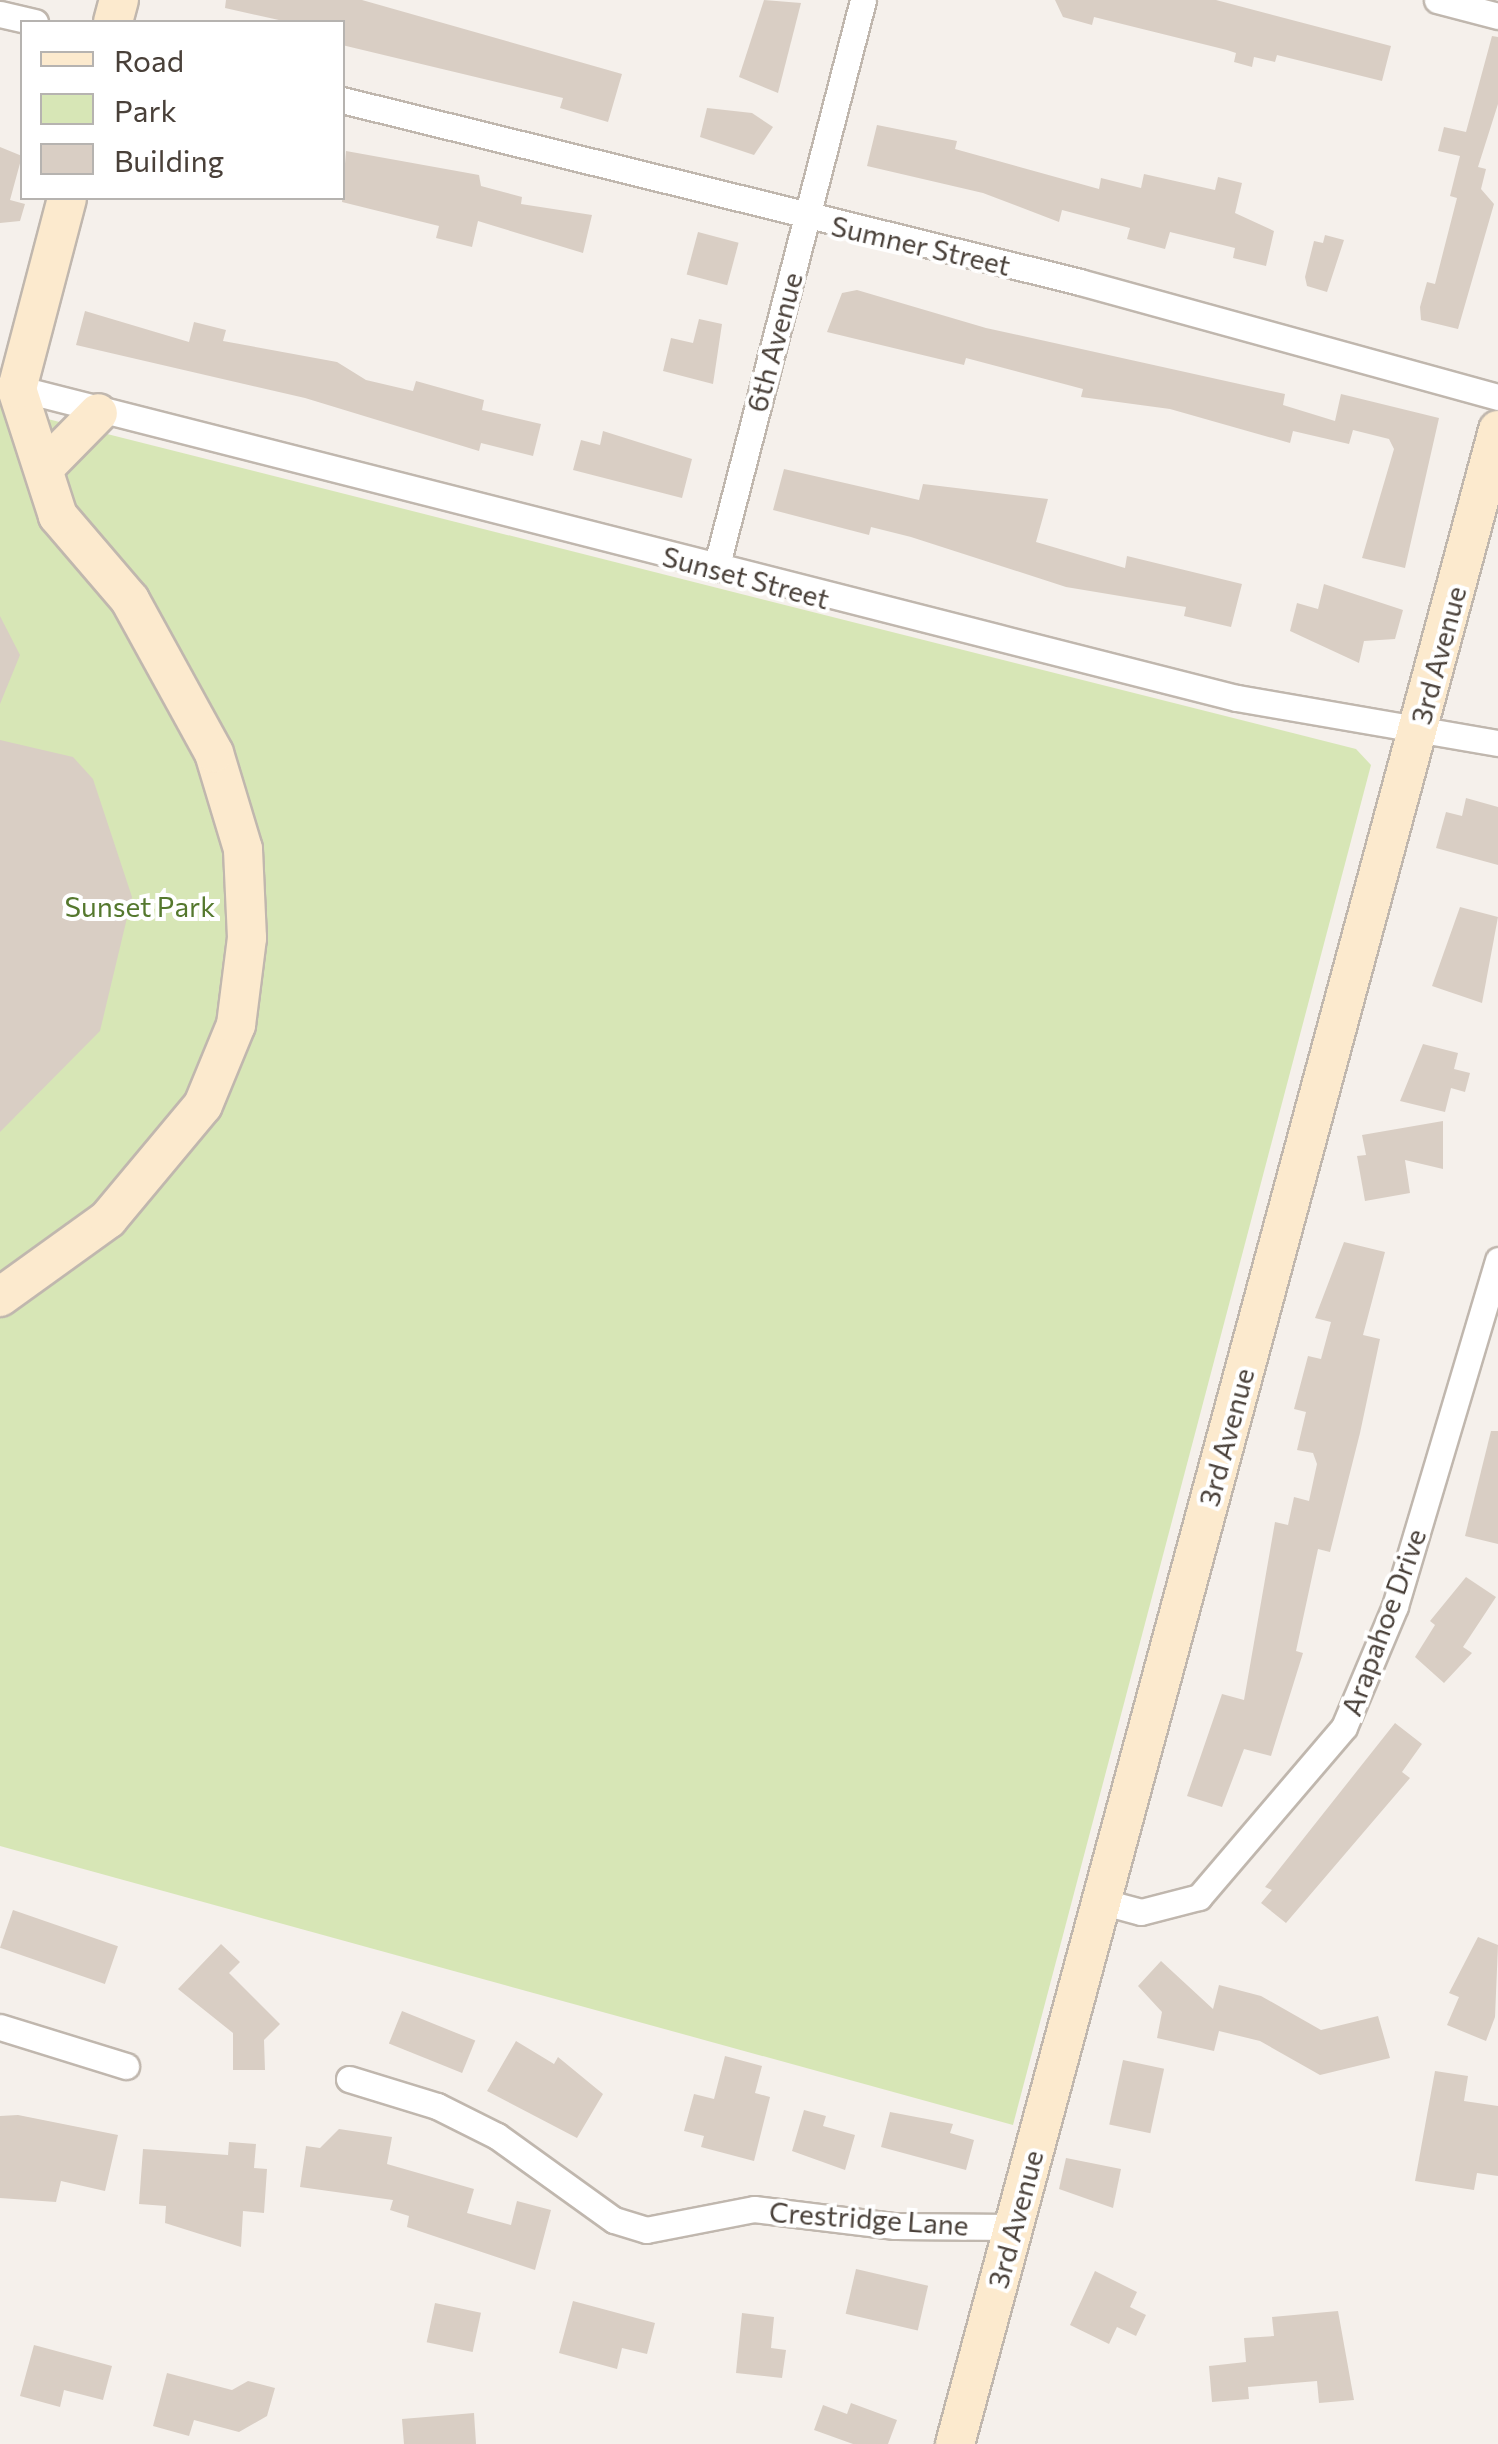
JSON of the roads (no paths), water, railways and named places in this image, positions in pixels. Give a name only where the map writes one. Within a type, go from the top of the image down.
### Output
[{"type":"street","name":"6th Avenue","points":[[716,568],[862,0]]},
{"type":"street","points":[[1437,0],[1498,16]]},
{"type":"street","points":[[0,14],[26,20]]},
{"type":"street","name":"Sumner Street","points":[[345,101],[1498,397]]},
{"type":"street","points":[[4,1292],[119,1208],[209,1096],[236,1025],[247,938],[244,849],[214,753],[130,600],[58,516],[46,466],[9,386],[67,200]]},
{"type":"street","name":"Sunset Street","points":[[9,386],[63,421],[716,568],[1237,698],[1322,717],[1419,724],[1498,743]]},
{"type":"street","points":[[46,466],[63,421]]},
{"type":"street","name":"3rd Avenue","points":[[955,2444],[1498,430]]},
{"type":"street","name":"Arapahoe Drive","points":[[1100,1900],[1141,1912],[1199,1897],[1344,1727],[1395,1606],[1498,1260]]},
{"type":"street","points":[[0,2027],[126,2066]]},
{"type":"street","name":"Crestridge Lane","points":[[349,2079],[437,2106],[497,2136],[614,2220],[646,2230],[754,2209],[895,2226],[1012,2227]]},
{"type":"park label","name":"Sunset Park","points":[[140,906]]}]
